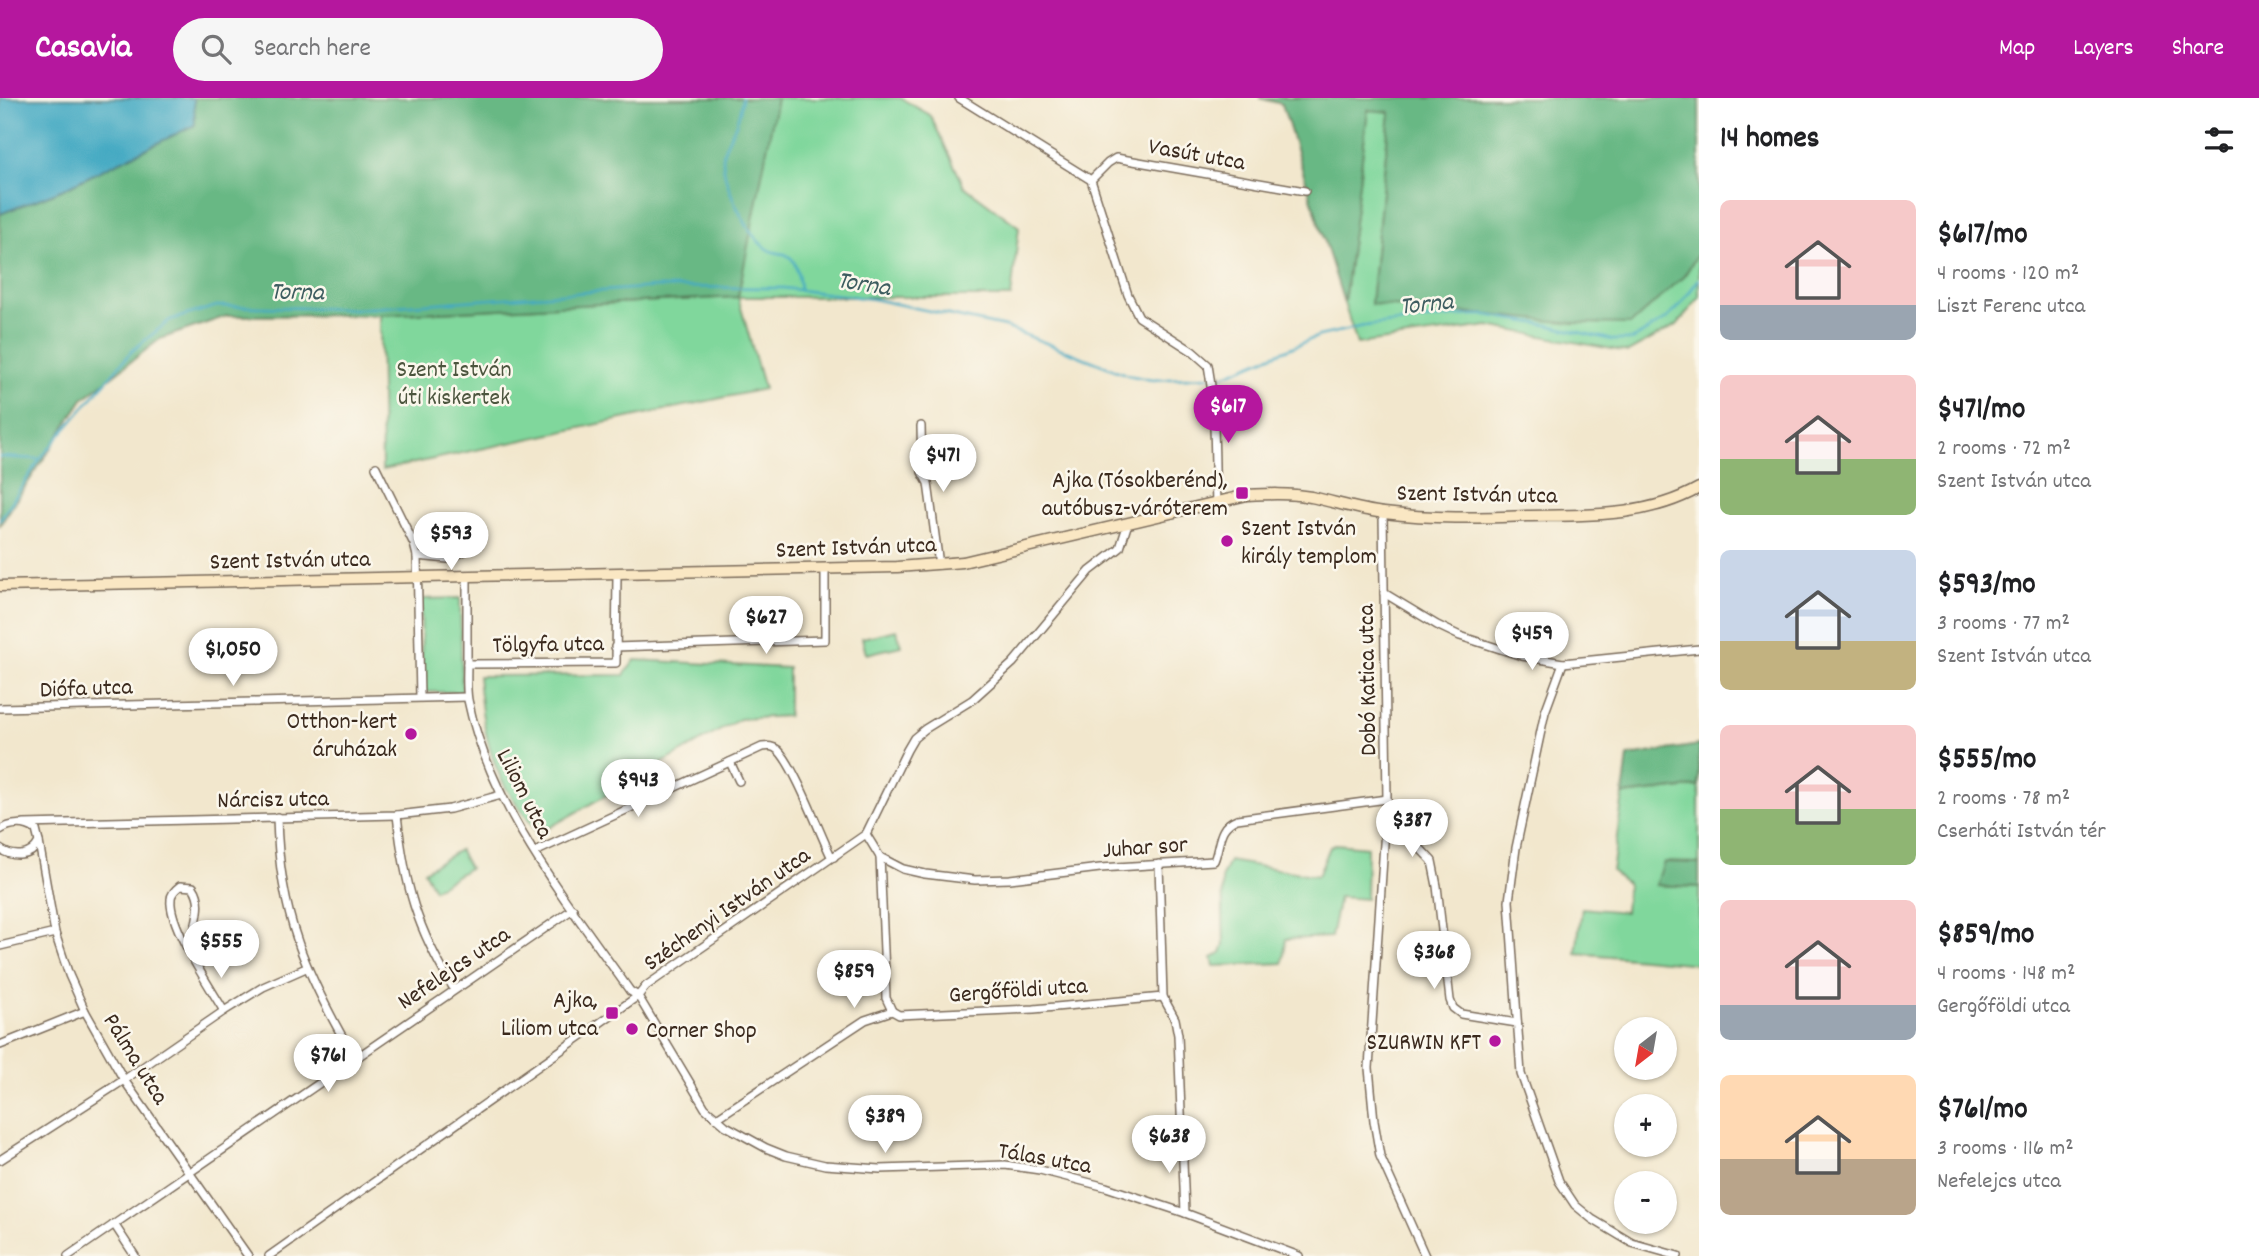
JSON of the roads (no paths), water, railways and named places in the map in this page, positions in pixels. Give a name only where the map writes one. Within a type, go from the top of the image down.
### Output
[{"type":"main road","name":"Szent István utca","points":[[0,586],[939,565],[963,562],[1247,495],[1288,494],[1383,513],[1450,518],[1626,512],[1666,504],[1699,488]]},
{"type":"street","points":[[959,98],[1091,180],[1128,295],[1139,317],[1192,351],[1208,365],[1215,424],[1216,502]]},
{"type":"street","name":"Vasút utca","points":[[1091,180],[1116,158],[1306,191]]},
{"type":"street","points":[[921,426],[922,472],[928,483],[939,565]]},
{"type":"street","points":[[376,467],[414,544],[417,556],[420,697]]},
{"type":"street","name":"Dobó Katica utca","points":[[1383,513],[1387,799],[1369,1068],[1380,1156],[1425,1256]]},
{"type":"street","name":"Széchenyi István utca","points":[[269,1256],[638,996],[646,986],[866,834],[914,738],[972,700],[1013,663],[1090,571],[1120,548],[1128,523]]},
{"type":"street","points":[[417,556],[448,559],[474,544],[479,544]]},
{"type":"street","name":"Tölgyfa utca","points":[[615,647],[825,640],[825,569]]},
{"type":"street","name":"Tölgyfa utca","points":[[467,664],[616,663],[617,574]]},
{"type":"street","name":"Liliom utca","points":[[467,577],[467,697],[481,747],[501,794],[535,852],[631,991],[638,996]]},
{"type":"street","points":[[1384,593],[1460,636],[1522,656],[1563,663],[1699,649]]},
{"type":"street","points":[[1563,663],[1545,712],[1516,848],[1509,901],[1521,1074],[1565,1192],[1592,1219],[1611,1232],[1632,1243],[1678,1256]]},
{"type":"street","name":"Diófa utca","points":[[0,708],[467,697]]},
{"type":"street","points":[[535,852],[762,747],[776,748],[790,768],[830,854],[834,857]]},
{"type":"street","points":[[730,762],[739,781]]},
{"type":"street","name":"Nárcisz utca","points":[[24,824],[397,815],[450,809],[501,794]]},
{"type":"street","name":"Juhar sor","points":[[880,857],[903,869],[975,880],[1214,861],[1223,829],[1228,822],[1387,799]]},
{"type":"street","points":[[397,815],[405,876],[412,905],[435,959],[454,989]]},
{"type":"street","points":[[277,817],[278,855],[293,931],[306,968],[355,1059]]},
{"type":"street","points":[[0,818],[8,825]]},
{"type":"street","points":[[0,830],[8,825],[24,824],[36,830],[43,824]]},
{"type":"street","name":"Pálma utca","points":[[36,830],[55,933],[85,1011],[124,1080],[248,1256]]},
{"type":"street","points":[[717,1118],[865,1020],[892,1012],[886,998],[880,857],[866,834]]},
{"type":"street","points":[[1384,835],[1403,836],[1413,841],[1432,861],[1453,1009],[1461,1014],[1517,1023]]},
{"type":"street","points":[[0,849],[4,854],[22,855],[33,851],[38,842]]},
{"type":"street","points":[[33,851],[41,859]]},
{"type":"street","points":[[1159,864],[1163,996],[1175,1019],[1178,1035],[1185,1213],[1294,1255]]},
{"type":"street","points":[[193,959],[192,943],[199,904],[198,894],[193,887],[187,885],[174,890],[171,898],[179,931],[193,959],[224,1011]]},
{"type":"street","name":"Nefelejcs utca","points":[[68,1256],[573,909]]},
{"type":"street","points":[[0,946],[55,933]]},
{"type":"street","points":[[0,1160],[224,1011],[263,987],[306,968]]},
{"type":"street","name":"Tálas utca","points":[[638,996],[705,1108],[726,1126],[766,1148],[803,1161],[880,1169],[1005,1165],[1073,1178],[1185,1213]]},
{"type":"street","name":"Gergőföldi utca","points":[[892,1012],[931,1014],[1034,1009],[1163,996]]},
{"type":"street","points":[[0,1045],[85,1011]]},
{"type":"street","points":[[114,1224],[135,1256]]},
{"type":"water","points":[[0,98],[194,98],[195,125],[59,191],[0,214]]},
{"type":"waterway","points":[[742,98],[737,121],[723,154],[727,182],[737,208],[759,242],[770,251],[792,259],[800,290]]},
{"type":"waterway","name":"Torna","points":[[0,520],[40,459],[132,351],[170,320],[217,306],[356,309],[657,287],[783,288],[873,299],[1005,327],[1128,375],[1152,380],[1223,376],[1319,336],[1364,326],[1469,315],[1487,315],[1547,325],[1613,340],[1632,340],[1677,309],[1699,279]]},
{"type":"waterway","name":"Torna","points":[[0,457],[39,459]]},
{"type":"place","name":"Ajka (Tósokberénd), autóbusz-váróterem","points":[[1242,493]]},
{"type":"place","name":"Szent István király templom","points":[[1227,541]]},
{"type":"place","name":"Otthon-kert áruházak","points":[[411,734]]},
{"type":"place","name":"Ajka, Liliom utca","points":[[612,1013]]},
{"type":"place","name":"Corner Shop","points":[[632,1029]]},
{"type":"place","name":"SZURWIN KFT","points":[[1495,1041]]},
{"type":"park label","name":"Szent István úti kiskertek","points":[[454,382]]}]
